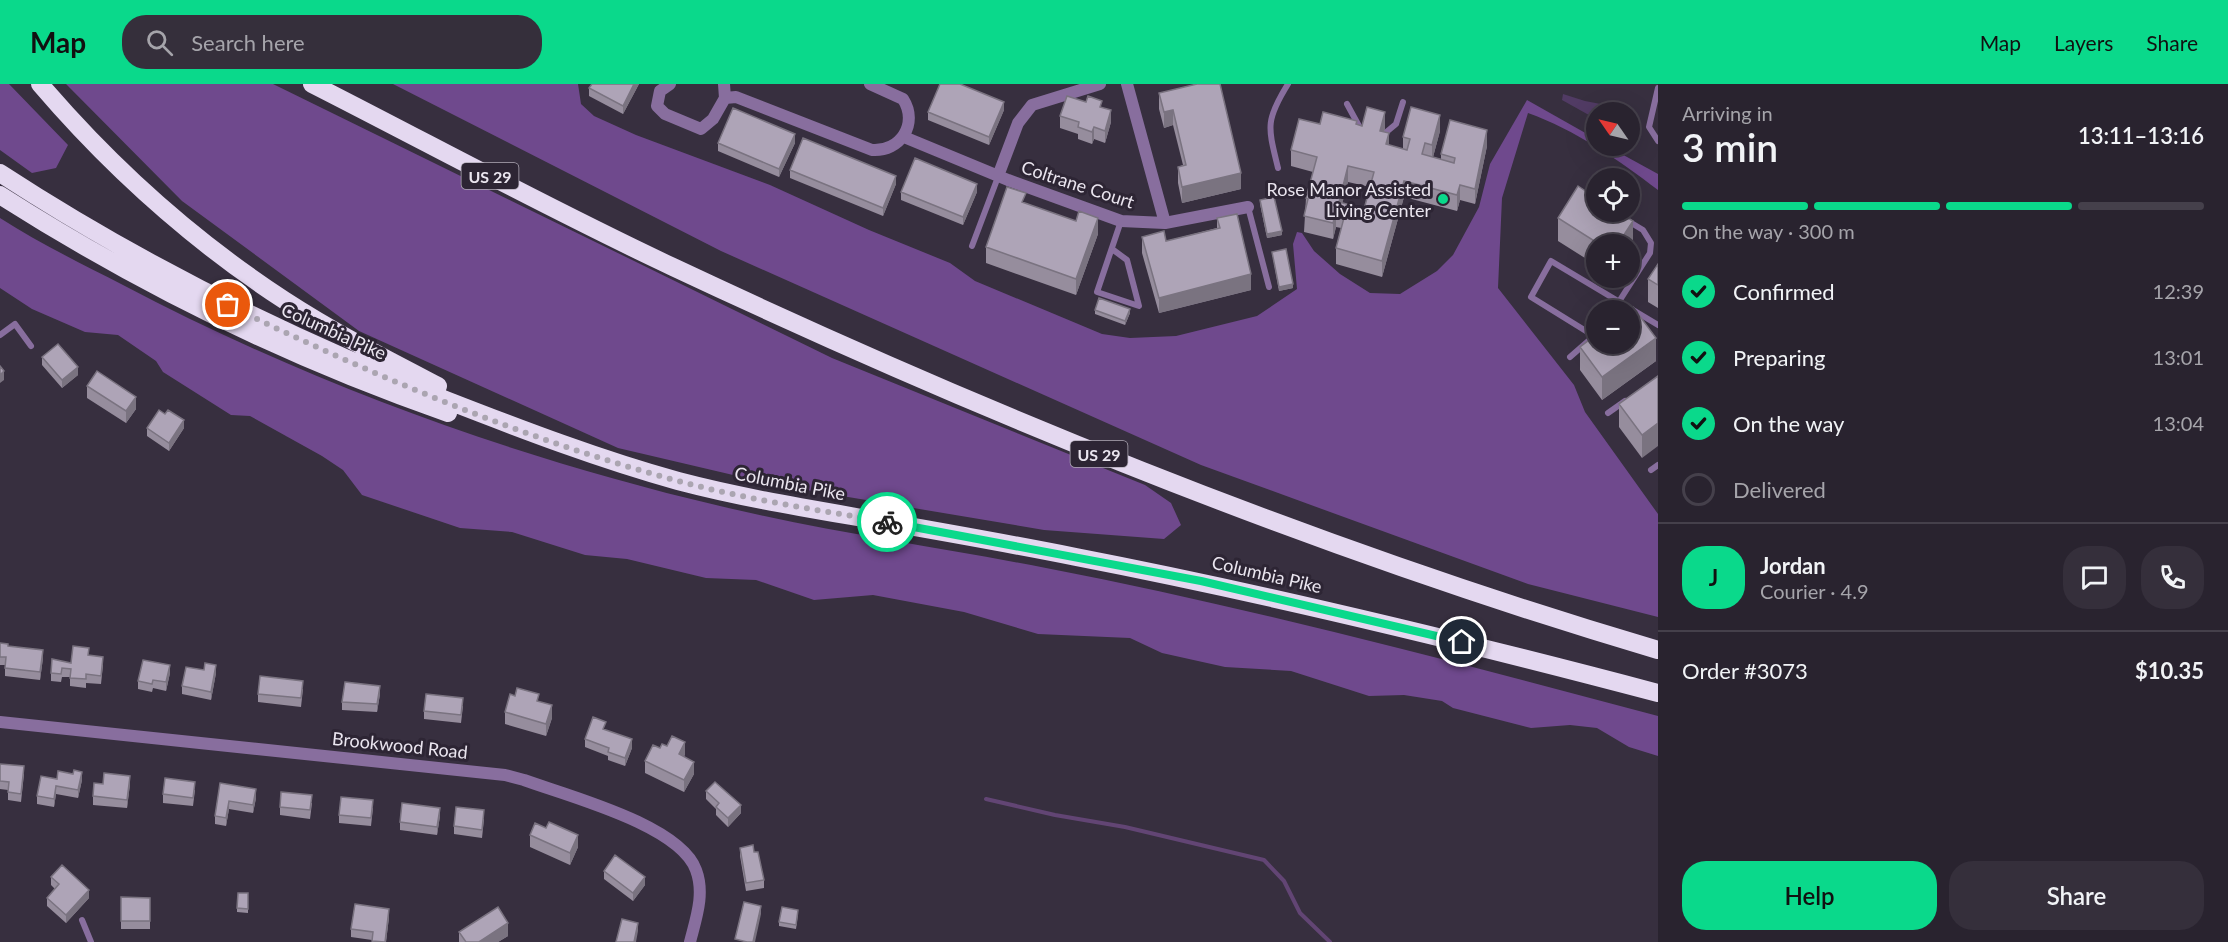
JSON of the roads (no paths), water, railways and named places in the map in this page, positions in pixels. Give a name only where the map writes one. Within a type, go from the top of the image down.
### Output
[{"type":"highway","points":[[40,84],[74,124],[133,182],[229,262],[343,336],[514,427]]},
{"type":"highway","name":"US 29","points":[[312,84],[670,266],[831,340],[1044,432],[1232,506],[1372,557],[1658,650]]},
{"type":"highway","points":[[336,84],[421,139]]},
{"type":"highway","name":"Columbia Pike","points":[[0,173],[97,234],[207,295],[334,355],[593,456],[683,482],[757,499],[1201,581],[1440,637],[1658,693]]},
{"type":"highway","points":[[0,195],[86,249],[198,309],[329,368],[391,393],[511,435],[593,456]]},
{"type":"street","points":[[670,84],[660,91],[657,106],[666,114],[701,129],[708,126],[725,98],[724,84]]},
{"type":"street","points":[[725,98],[746,100],[872,150],[882,151],[893,147],[904,137],[910,117],[908,107],[895,94],[870,84]]},
{"type":"street","points":[[998,176],[1018,123],[1032,105],[1101,84]]},
{"type":"street","points":[[1127,84],[1165,223]]},
{"type":"street","name":"Coltrane Court","points":[[904,137],[998,176],[1121,221],[1165,223],[1248,207]]},
{"type":"street","name":"Brookwood Road","points":[[0,722],[493,773],[524,780],[657,830],[686,852],[696,868],[700,886],[700,906],[690,942]]},
{"type":"lane","points":[[1278,168],[1269,132],[1270,122],[1287,84]]},
{"type":"lane","points":[[1658,88],[1649,127],[1658,141]]},
{"type":"lane","points":[[1384,134],[1396,124],[1403,102]]},
{"type":"lane","points":[[1347,104],[1355,122],[1365,131]]},
{"type":"lane","points":[[972,246],[998,176]]},
{"type":"lane","points":[[1248,207],[1269,287]]},
{"type":"lane","points":[[1112,249],[1127,260],[1139,306],[1097,292],[1121,221]]},
{"type":"lane","points":[[1586,330],[1530,297],[1551,261],[1620,300],[1650,253],[1651,243],[1643,230],[1629,222]]},
{"type":"lane","points":[[1640,313],[1656,323],[1658,330]]},
{"type":"lane","points":[[0,335],[15,324],[31,346]]},
{"type":"lane","points":[[1570,357],[1586,343]]},
{"type":"lane","points":[[1608,413],[1633,395]]},
{"type":"lane","points":[[1651,470],[1658,465]]},
{"type":"lane","points":[[82,920],[91,942]]},
{"type":"waterway","points":[[986,799],[1055,815],[1125,827],[1264,860],[1284,881],[1300,913],[1330,942]]},
{"type":"place","name":"Rose Manor Assisted Living Center","points":[[1443,199]]}]
